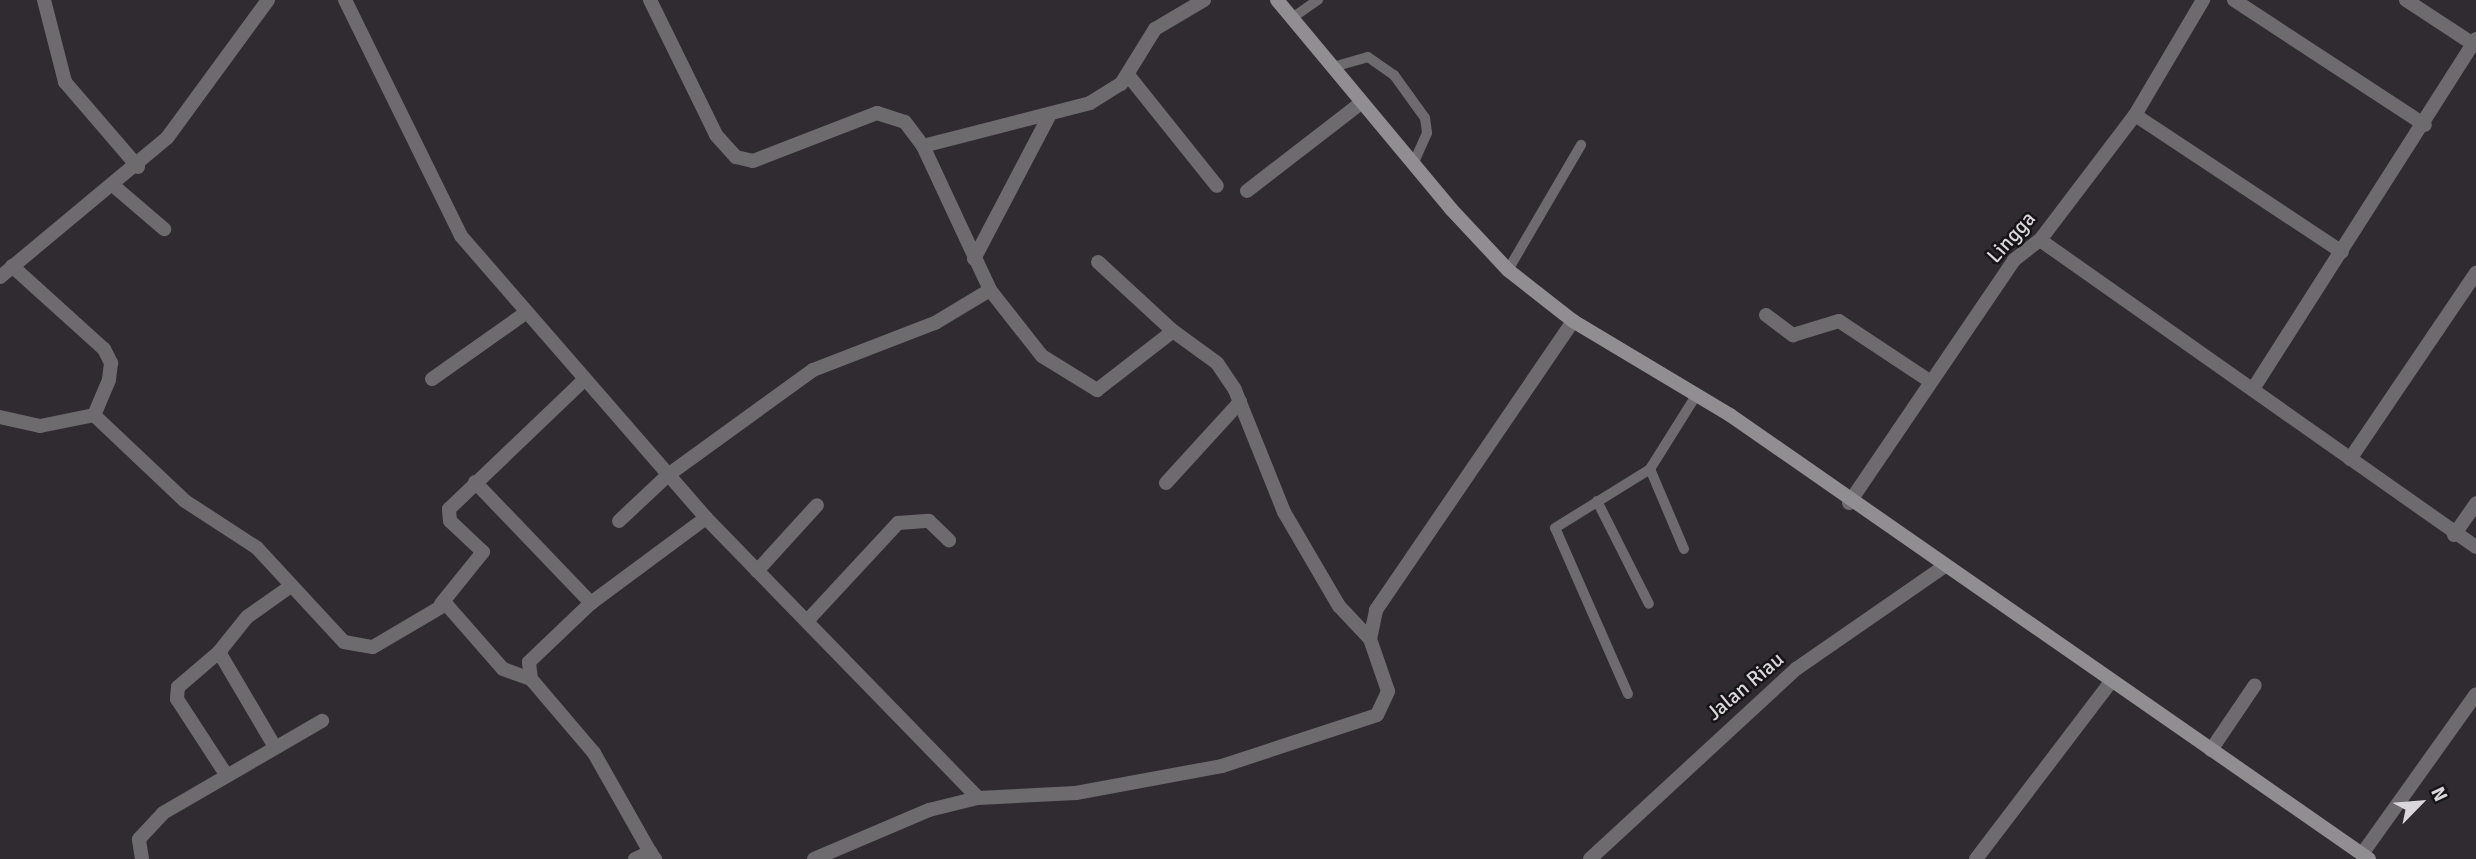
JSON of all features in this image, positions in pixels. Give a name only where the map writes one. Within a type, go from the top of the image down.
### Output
[{"type":"main road","points":[[1277,0],[1413,164],[1508,270],[1573,321],[1697,394],[1849,503],[1945,566],[2365,857]]},
{"type":"street","points":[[44,0],[65,82],[138,167]]},
{"type":"street","points":[[0,277],[115,187],[167,138],[268,0]]},
{"type":"street","points":[[345,0],[444,208],[527,313],[706,518],[978,798]]},
{"type":"street","points":[[650,0],[716,135],[736,157],[753,161],[877,113],[900,118],[923,146],[990,290],[1028,345],[1097,390],[1173,331]]},
{"type":"street","points":[[923,146],[1090,103],[1128,75],[1156,29],[1204,0]]},
{"type":"street","name":"Lingga","points":[[1849,503],[2014,260],[2040,240],[2135,115],[2203,0]]},
{"type":"street","points":[[2234,0],[2425,125]]},
{"type":"street","points":[[2253,389],[2425,125],[2474,41],[2406,0]]},
{"type":"street","points":[[1128,75],[1217,186]]},
{"type":"street","points":[[1247,191],[1361,103]]},
{"type":"street","points":[[974,259],[1050,114]]},
{"type":"street","points":[[2135,115],[2342,252]]},
{"type":"street","points":[[115,187],[164,229]]},
{"type":"street","points":[[2040,240],[2253,389],[2454,535],[2476,547]]},
{"type":"street","points":[[814,859],[889,824],[978,798],[1076,793],[1257,758],[1366,722],[1388,698],[1370,639],[1339,606],[1284,512],[1240,402],[1217,363],[1173,331],[1098,262]]},
{"type":"street","points":[[12,266],[104,349],[111,363],[109,380],[93,415]]},
{"type":"street","points":[[2350,459],[2476,274]]},
{"type":"street","points":[[619,521],[668,475],[813,370],[934,323],[990,290]]},
{"type":"street","points":[[432,379],[527,313]]},
{"type":"street","points":[[1766,315],[1793,335],[1839,321],[1931,382]]},
{"type":"street","points":[[1370,639],[1383,599],[1573,321]]},
{"type":"street","points":[[93,415],[185,501],[257,548],[344,642],[360,649],[386,641],[441,604],[483,552],[447,514],[475,482],[584,380]]},
{"type":"street","points":[[1166,483],[1240,402]]},
{"type":"street","points":[[0,417],[40,426],[93,415]]},
{"type":"street","points":[[475,482],[591,603]]},
{"type":"street","points":[[2454,535],[2476,503]]},
{"type":"street","points":[[757,570],[817,505]]},
{"type":"street","points":[[530,679],[533,653],[591,603],[706,518]]},
{"type":"street","points":[[807,621],[898,523],[929,520],[949,540]]},
{"type":"street","name":"Jalan Riau","points":[[1590,859],[1786,677],[1945,566]]},
{"type":"street","points":[[225,773],[177,699],[178,687],[219,652],[241,623],[291,586]]},
{"type":"street","points":[[441,604],[453,609],[503,669],[530,679],[594,753],[652,856],[635,859]]},
{"type":"street","points":[[219,652],[275,747]]},
{"type":"street","points":[[1976,859],[2111,682]]},
{"type":"street","points":[[2211,750],[2255,685]]},
{"type":"street","points":[[2365,857],[2476,694]]},
{"type":"street","points":[[142,859],[139,839],[153,821],[225,773],[322,721]]},
{"type":"lane","points":[[1292,18],[1318,0]]},
{"type":"lane","points":[[1333,67],[1368,57],[1394,75],[1425,118],[1427,133],[1413,164]]},
{"type":"lane","points":[[1508,270],[1581,145]]},
{"type":"lane","points":[[1628,694],[1555,531],[1560,519],[1597,501],[1650,469],[1697,394]]},
{"type":"lane","points":[[1650,469],[1684,549]]},
{"type":"lane","points":[[1597,501],[1649,604]]}]
